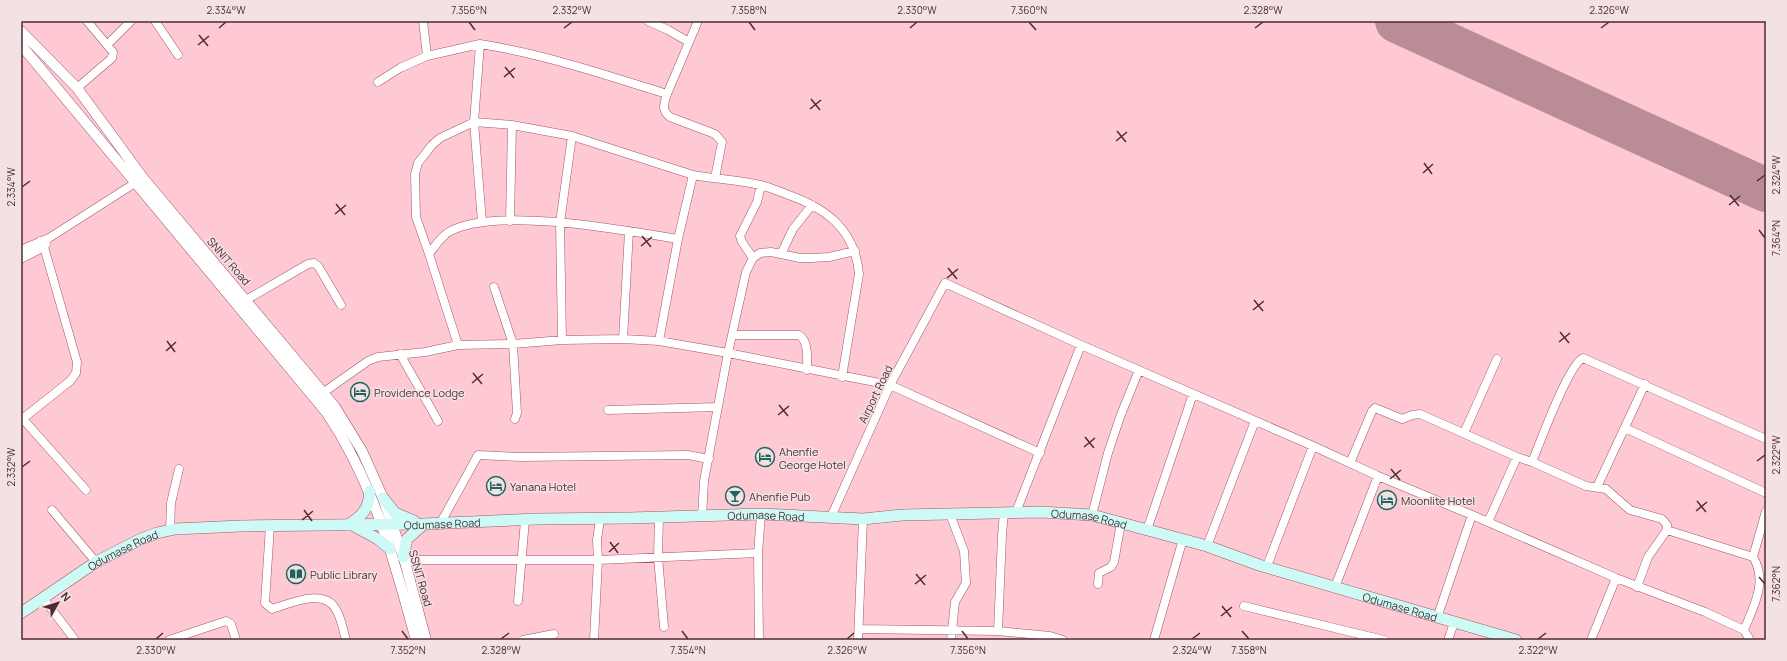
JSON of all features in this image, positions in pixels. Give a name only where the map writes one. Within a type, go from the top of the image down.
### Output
[{"type":"main road","points":[[370,491],[369,502],[365,512],[350,525],[378,539],[390,549]]},
{"type":"main road","points":[[383,498],[397,515],[424,524]]},
{"type":"main road","name":"Odumase Road","points":[[21,613],[96,562],[139,540],[170,530],[270,526],[440,524],[525,520],[702,517],[761,514],[863,519],[1016,512],[1092,515],[1207,546],[1335,587],[1516,640]]},
{"type":"main road","points":[[404,559],[406,539],[424,524]]},
{"type":"street","points":[[77,88],[112,58],[113,52],[87,21]]},
{"type":"street","points":[[107,45],[131,21]]},
{"type":"street","points":[[155,21],[178,55]]},
{"type":"street","points":[[423,21],[427,56]]},
{"type":"street","points":[[648,21],[690,42]]},
{"type":"street","points":[[698,21],[667,94],[663,108],[665,113],[670,117],[715,134],[722,142],[715,178]]},
{"type":"street","name":"SNNIT Road","points":[[22,39],[77,88],[142,178],[318,401],[353,455],[386,524]]},
{"type":"street","name":"SNNIT Road","points":[[22,39],[135,183],[210,264]]},
{"type":"street","points":[[480,44],[474,122],[482,222]]},
{"type":"street","points":[[378,82],[400,68],[427,56],[480,44],[522,50],[667,94]]},
{"type":"street","points":[[458,345],[416,217],[415,174],[418,163],[432,145],[440,138],[474,122],[512,125],[572,136],[693,175],[761,185],[824,211],[840,226],[852,242],[859,274],[842,377]]},
{"type":"street","points":[[510,220],[512,125]]},
{"type":"street","points":[[562,340],[560,223],[572,136]]},
{"type":"street","points":[[659,341],[678,239],[693,175]]},
{"type":"street","points":[[21,259],[49,238],[135,183]]},
{"type":"street","points":[[753,258],[742,242],[740,236],[757,202],[761,185]]},
{"type":"street","points":[[781,254],[793,229],[812,205]]},
{"type":"street","points":[[429,254],[448,233],[455,229],[482,222],[510,220],[560,223],[629,231],[678,239]]},
{"type":"street","points":[[623,339],[629,231]]},
{"type":"street","points":[[21,250],[42,244]]},
{"type":"street","points":[[42,244],[77,362],[77,368],[76,373],[70,381],[22,419],[86,490]]},
{"type":"street","points":[[702,517],[702,495],[728,352],[746,272],[753,258],[760,253],[771,252],[800,258],[829,257],[855,251]]},
{"type":"street","points":[[246,300],[308,264],[314,263],[318,266],[341,305]]},
{"type":"street","name":"SNNIT Road","points":[[221,278],[246,300],[324,392],[362,451],[383,498],[386,524]]},
{"type":"street","name":"Airport Road","points":[[831,517],[890,386],[945,283],[1081,345]]},
{"type":"street","points":[[494,287],[513,344],[517,413],[515,419]]},
{"type":"street","points":[[732,335],[799,335],[804,340],[807,352],[807,370]]},
{"type":"street","points":[[324,392],[368,362],[378,357],[425,352],[458,345],[513,344],[562,340],[623,339],[659,341],[728,352],[807,370],[890,386],[1040,453]]},
{"type":"street","points":[[1016,512],[1081,345],[1313,446],[1378,476],[1637,587],[1705,612],[1744,630],[1750,640]]},
{"type":"street","points":[[400,354],[438,421]]},
{"type":"street","points":[[1532,462],[1565,385],[1579,360],[1583,358],[1645,384],[1766,439]]},
{"type":"street","points":[[1464,433],[1497,359]]},
{"type":"street","points":[[1092,515],[1108,453],[1138,370]]},
{"type":"street","points":[[1597,487],[1645,384]]},
{"type":"street","points":[[1147,530],[1193,394]]},
{"type":"street","points":[[608,410],[718,406]]},
{"type":"street","points":[[1350,463],[1372,411],[1375,408],[1402,419],[1420,414],[1572,480],[1606,489],[1630,510],[1662,519],[1666,522],[1667,530],[1648,557],[1637,587]]},
{"type":"street","points":[[1207,546],[1255,421]]},
{"type":"street","points":[[1625,428],[1766,493]]},
{"type":"street","points":[[1267,566],[1313,446]]},
{"type":"street","points":[[440,524],[478,455],[521,457],[688,455],[709,459]]},
{"type":"street","points":[[1488,522],[1517,457]]},
{"type":"street","points":[[170,530],[171,503],[179,469]]},
{"type":"street","points":[[1335,587],[1378,476]]},
{"type":"street","points":[[52,510],[96,562]]},
{"type":"street","points":[[1752,557],[1766,511]]},
{"type":"street","points":[[998,631],[1004,512]]},
{"type":"street","points":[[759,640],[758,553],[761,514]]},
{"type":"street","points":[[950,514],[964,551],[966,583],[955,602],[951,636]]},
{"type":"street","points":[[1437,618],[1472,515]]},
{"type":"street","points":[[659,517],[658,557],[664,627]]},
{"type":"street","points":[[594,640],[598,560],[597,540],[600,519]]},
{"type":"street","points":[[858,640],[863,519]]},
{"type":"street","points":[[518,602],[519,575],[522,561],[525,520]]},
{"type":"street","points":[[1098,584],[1100,573],[1111,567],[1114,562],[1121,523]]},
{"type":"street","name":"SSNIT Road","points":[[386,524],[390,549],[416,640]]},
{"type":"street","name":"SSNIT Road","points":[[386,524],[404,559],[426,640]]},
{"type":"street","points":[[270,526],[265,603],[272,609],[306,599],[318,598],[329,600],[336,608],[346,640]]},
{"type":"street","points":[[1667,530],[1752,557],[1757,564],[1760,574],[1762,594],[1744,630]]},
{"type":"street","points":[[1154,640],[1183,540]]},
{"type":"street","points":[[404,559],[522,561],[598,560],[758,553]]},
{"type":"street","points":[[1591,640],[1616,578]]},
{"type":"street","points":[[43,598],[75,640]]},
{"type":"street","points":[[1244,606],[1384,640]]},
{"type":"street","points":[[169,640],[226,621],[232,624],[236,640]]},
{"type":"street","points":[[1448,640],[1454,623]]},
{"type":"street","points":[[859,629],[951,636],[998,631],[1063,640]]},
{"type":"street","points":[[523,640],[554,634]]},
{"type":"runway","points":[[1397,21],[1766,190]]},
{"type":"place","name":"Providence Lodge","points":[[360,392]]},
{"type":"place","name":"Ahenfie George Hotel","points":[[765,457]]},
{"type":"place","name":"Yanana Hotel","points":[[496,486]]},
{"type":"place","name":"Ahenfie Pub","points":[[735,496]]},
{"type":"place","name":"Moonlite Hotel","points":[[1387,500]]},
{"type":"place","name":"Public Library","points":[[296,574]]}]
